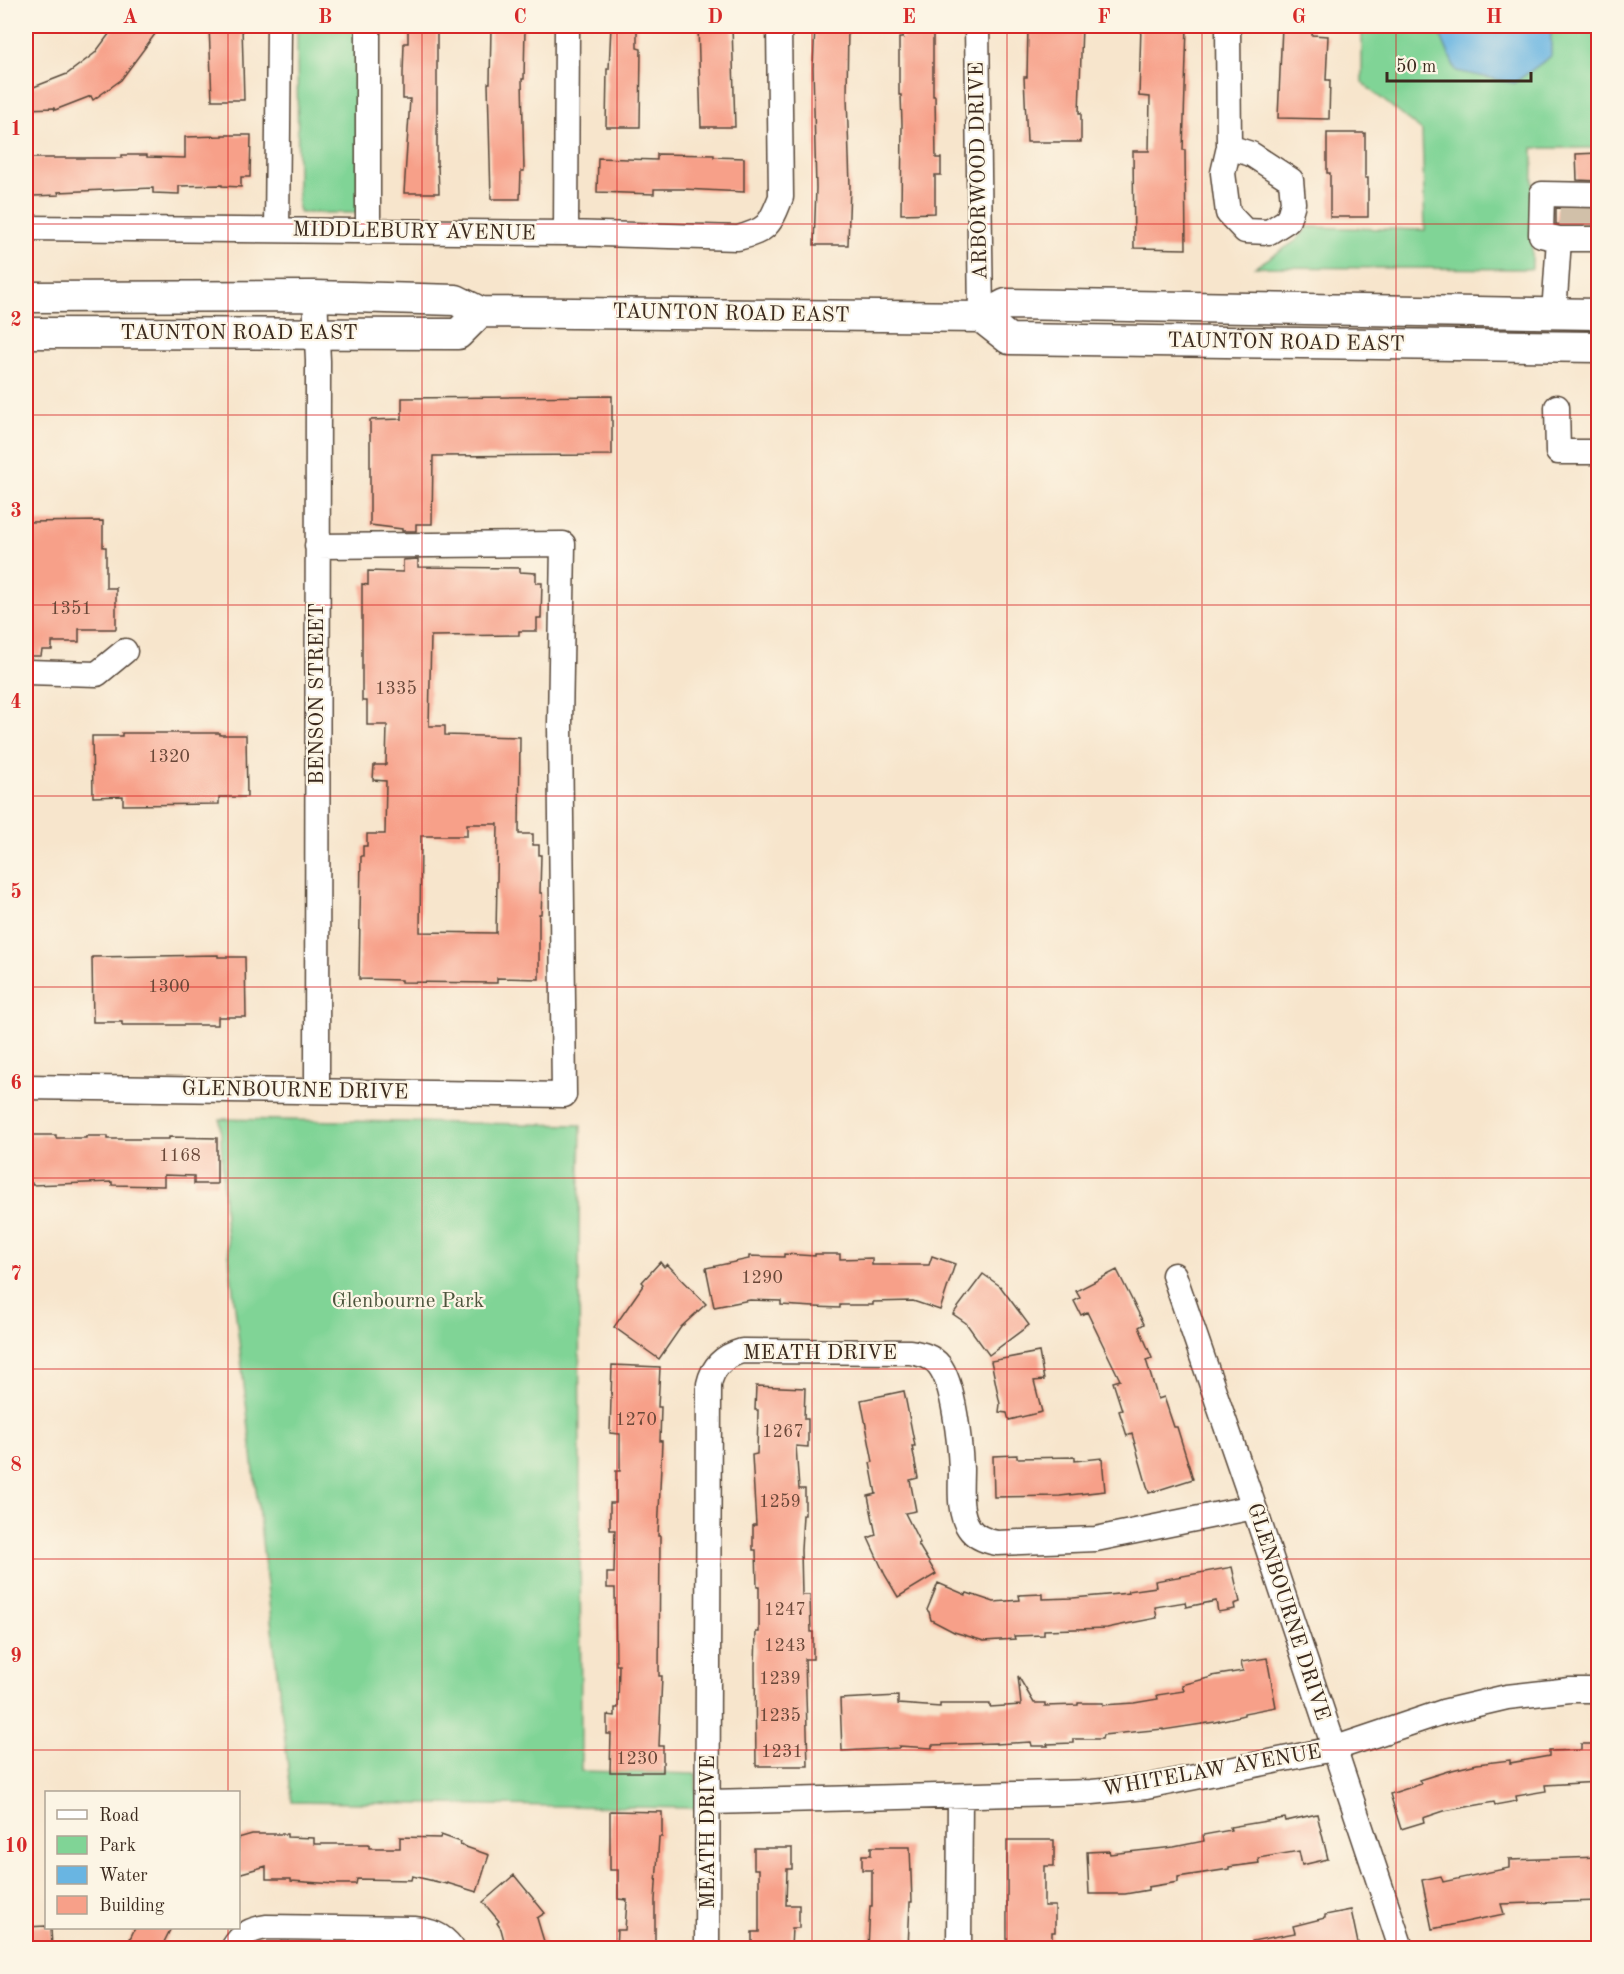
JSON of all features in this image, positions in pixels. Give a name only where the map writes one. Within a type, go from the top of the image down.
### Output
[{"type":"main road","name":"TAUNTON ROAD EAST","points":[[26,297],[315,296],[456,300],[480,312],[981,317],[1006,304],[1599,314]]},
{"type":"main road","name":"TAUNTON ROAD EAST","points":[[26,333],[458,334],[480,312]]},
{"type":"main road","name":"TAUNTON ROAD EAST","points":[[981,317],[1009,339],[1599,347]]},
{"type":"street","points":[[277,230],[279,26]]},
{"type":"street","points":[[368,26],[368,232]]},
{"type":"street","points":[[566,233],[567,26]]},
{"type":"street","name":"MIDDLEBURY AVENUE","points":[[26,228],[566,233],[738,238],[758,233],[772,220],[781,197],[779,26]]},
{"type":"street","name":"ARBORWOOD DRIVE","points":[[977,26],[981,317]]},
{"type":"street","points":[[1228,26],[1229,147]]},
{"type":"street","points":[[1554,314],[1581,236],[1541,235],[1542,194],[1586,199]]},
{"type":"street","name":"BENSON STREET","points":[[315,296],[317,334],[317,1091]]},
{"type":"street","points":[[1557,407],[1558,452],[1599,452]]},
{"type":"street","name":"GLENBOURNE DRIVE","points":[[26,1087],[564,1095],[560,737],[563,544],[317,546]]},
{"type":"street","points":[[26,672],[97,674],[125,651]]},
{"type":"street","name":"GLENBOURNE DRIVE","points":[[1174,1275],[1401,1948]]},
{"type":"street","name":"MEATH DRIVE","points":[[707,1948],[709,1384],[714,1369],[725,1358],[742,1351],[910,1352],[927,1356],[933,1360],[948,1381],[957,1430],[965,1520],[974,1533],[989,1541],[997,1543],[1096,1539],[1254,1507]]},
{"type":"street","name":"WHITELAW AVENUE","points":[[709,1802],[1092,1792],[1146,1787],[1334,1749],[1486,1701],[1537,1693],[1599,1690]]},
{"type":"street","points":[[959,1948],[960,1796]]},
{"type":"street","points":[[233,1948],[249,1931],[267,1927],[414,1929],[436,1934],[445,1939],[452,1948]]},
{"type":"green space","points":[[297,26],[362,26],[357,213],[300,213],[298,208]]},
{"type":"green space","points":[[1362,26],[1598,26],[1598,148],[1533,148],[1532,269],[1255,267],[1296,241],[1308,227],[1425,230],[1422,131],[1362,83]]},
{"type":"green space","name":"Glenbourne Park","points":[[220,1119],[581,1125],[579,1224],[581,1771],[696,1774],[696,1808],[292,1802],[225,1220]]},
{"type":"water","points":[[1439,26],[1551,26],[1551,56],[1514,83],[1456,71],[1438,29]]},
{"type":"building","points":[[115,26],[161,26],[121,80],[93,100],[91,96],[55,110],[54,108],[26,109],[26,90],[67,74],[95,53]]},
{"type":"building","points":[[209,26],[242,26],[244,100],[212,100]]},
{"type":"building","points":[[408,26],[437,26],[439,193],[404,193],[410,99],[403,99],[403,74],[404,43],[408,43]]},
{"type":"building","points":[[491,26],[525,26],[524,79],[522,79],[524,171],[521,171],[520,199],[491,199],[488,83],[490,83]]},
{"type":"building","points":[[611,26],[637,26],[637,48],[641,49],[640,127],[606,127],[607,69],[609,69]]},
{"type":"building","points":[[698,26],[732,26],[735,127],[701,127]]},
{"type":"building","points":[[815,26],[848,26],[847,97],[850,186],[848,245],[814,245],[816,188],[813,68]]},
{"type":"building","points":[[903,26],[933,26],[936,158],[941,158],[941,175],[935,175],[935,213],[901,214],[902,124],[901,95],[899,95],[899,38],[903,38]]},
{"type":"building","points":[[1028,26],[1082,26],[1079,113],[1081,113],[1081,142],[1027,142],[1024,77],[1027,77]]},
{"type":"building","points":[[1141,26],[1187,26],[1183,150],[1185,150],[1186,249],[1134,248],[1133,151],[1149,151],[1150,97],[1139,96]]},
{"type":"building","points":[[1282,26],[1313,26],[1312,35],[1328,36],[1326,80],[1330,80],[1329,119],[1278,118]]},
{"type":"building","points":[[1327,133],[1365,133],[1368,217],[1330,217]]},
{"type":"building","points":[[251,135],[250,177],[241,177],[241,187],[179,186],[179,194],[153,193],[153,188],[58,192],[59,195],[33,196],[33,192],[26,192],[26,158],[122,158],[122,155],[147,155],[147,157],[185,158],[185,137]]},
{"type":"building","points":[[1599,153],[1599,181],[1577,180],[1576,154]]},
{"type":"building","points":[[657,154],[744,158],[744,192],[654,189],[654,194],[597,192],[598,158],[657,160]]},
{"type":"building","points":[[1556,208],[1599,209],[1599,225],[1556,224]]},
{"type":"building","points":[[612,396],[612,455],[433,456],[432,524],[416,524],[416,531],[402,531],[402,529],[370,525],[370,420],[402,419],[402,398]]},
{"type":"building","points":[[103,521],[103,547],[106,547],[106,588],[116,588],[116,629],[79,629],[79,642],[52,642],[52,650],[42,650],[41,656],[26,656],[26,522]]},
{"type":"building","points":[[418,559],[418,567],[520,568],[520,572],[536,573],[536,583],[542,583],[541,618],[537,618],[537,631],[519,631],[519,635],[431,636],[429,726],[445,726],[445,735],[520,737],[519,834],[533,834],[533,845],[539,845],[539,855],[541,855],[539,979],[497,978],[497,983],[359,979],[361,856],[363,856],[363,846],[367,846],[367,834],[385,834],[386,781],[373,780],[374,765],[386,765],[387,725],[367,725],[367,701],[362,701],[362,584],[368,585],[368,571],[403,572],[403,560]],"holes":[[[467,824],[498,824],[496,933],[420,932],[421,836],[467,836]]]},
{"type":"building","points":[[122,733],[246,735],[247,797],[219,797],[219,804],[123,805],[123,796],[93,797],[92,736],[122,736]]},
{"type":"building","points":[[218,955],[218,957],[245,957],[246,1017],[218,1017],[218,1025],[122,1025],[122,1022],[93,1022],[92,957]]},
{"type":"building","points":[[26,1135],[56,1135],[56,1138],[108,1136],[108,1139],[217,1138],[217,1184],[194,1184],[194,1176],[164,1175],[164,1186],[112,1185],[112,1182],[32,1185],[32,1183],[26,1183]]},
{"type":"building","points":[[784,1254],[815,1256],[815,1254],[840,1254],[840,1259],[872,1258],[872,1265],[929,1265],[932,1256],[955,1264],[940,1310],[913,1301],[873,1302],[873,1305],[840,1305],[840,1308],[781,1305],[781,1301],[750,1300],[714,1307],[706,1268],[749,1259],[749,1256],[784,1257]]},
{"type":"building","points":[[660,1262],[664,1267],[667,1264],[706,1304],[681,1327],[659,1359],[614,1327],[644,1284],[642,1282]]},
{"type":"building","points":[[1117,1270],[1144,1324],[1139,1327],[1152,1358],[1146,1360],[1158,1399],[1164,1397],[1174,1427],[1177,1427],[1193,1479],[1149,1493],[1132,1434],[1127,1436],[1119,1411],[1122,1410],[1113,1382],[1120,1380],[1087,1312],[1081,1315],[1074,1301],[1080,1298],[1076,1291]]},
{"type":"building","points":[[983,1274],[1000,1286],[1029,1325],[989,1355],[966,1323],[953,1314]]},
{"type":"building","points":[[1039,1352],[1044,1380],[1034,1381],[1042,1412],[1009,1420],[1007,1413],[999,1412],[1000,1404],[991,1361]]},
{"type":"building","points":[[612,1365],[660,1367],[658,1407],[661,1407],[660,1441],[662,1441],[658,1536],[660,1536],[659,1676],[662,1676],[659,1746],[663,1746],[663,1772],[610,1772],[611,1734],[607,1734],[607,1715],[615,1716],[615,1708],[618,1708],[619,1665],[616,1665],[615,1588],[607,1588],[607,1573],[614,1573],[615,1530],[610,1530],[610,1503],[616,1503],[616,1471],[620,1471],[620,1434],[610,1433]]},
{"type":"building","points":[[756,1386],[805,1388],[804,1419],[808,1419],[808,1447],[796,1446],[799,1489],[805,1489],[801,1550],[802,1595],[810,1595],[811,1632],[813,1632],[813,1659],[805,1659],[808,1766],[756,1766],[755,1666],[756,1632],[759,1632],[759,1587],[757,1587],[756,1550],[753,1550],[753,1525],[756,1525],[752,1455],[757,1454]]},
{"type":"building","points":[[904,1391],[915,1446],[912,1446],[918,1478],[910,1480],[916,1511],[905,1513],[920,1543],[918,1544],[936,1574],[898,1597],[868,1538],[876,1535],[868,1496],[876,1494],[870,1463],[873,1462],[861,1400]]},
{"type":"building","points":[[1017,1455],[1017,1458],[1075,1457],[1075,1461],[1102,1458],[1105,1491],[1060,1496],[994,1497],[993,1456]]},
{"type":"building","points":[[1232,1567],[1240,1602],[1234,1604],[1235,1609],[1218,1612],[1216,1601],[1186,1607],[1185,1602],[1155,1607],[1157,1618],[1107,1628],[1044,1630],[1044,1635],[1014,1636],[1015,1639],[984,1641],[954,1632],[931,1620],[927,1610],[938,1583],[966,1595],[967,1593],[994,1602],[1020,1600],[1019,1595],[1042,1594],[1042,1599],[1073,1598],[1129,1593],[1128,1591],[1156,1587],[1155,1581]]},
{"type":"building","points":[[1267,1658],[1276,1707],[1244,1713],[1244,1715],[1215,1722],[1163,1730],[1103,1735],[1102,1739],[1073,1739],[1073,1743],[1047,1744],[1048,1746],[1032,1746],[1031,1742],[932,1745],[932,1748],[899,1746],[899,1748],[842,1751],[840,1699],[898,1696],[898,1704],[940,1707],[940,1704],[990,1704],[990,1707],[1021,1705],[1018,1676],[1034,1703],[1045,1703],[1045,1706],[1078,1705],[1078,1703],[1103,1703],[1103,1705],[1134,1703],[1158,1699],[1157,1695],[1184,1691],[1182,1685],[1212,1676],[1243,1671],[1241,1662]]},
{"type":"building","points":[[1581,1744],[1599,1744],[1599,1782],[1545,1785],[1546,1791],[1516,1796],[1517,1801],[1495,1805],[1494,1802],[1444,1811],[1423,1818],[1424,1822],[1401,1829],[1390,1794],[1421,1784],[1419,1780],[1477,1764],[1510,1760],[1510,1763],[1549,1756],[1549,1751],[1581,1750]]},
{"type":"building","points":[[610,1811],[662,1812],[662,1837],[659,1837],[655,1900],[655,1948],[616,1948],[617,1930],[625,1930],[627,1900],[618,1899],[618,1870],[610,1870]]},
{"type":"building","points":[[1317,1814],[1328,1859],[1302,1865],[1299,1851],[1258,1858],[1259,1863],[1178,1877],[1178,1882],[1148,1887],[1148,1890],[1125,1894],[1089,1894],[1087,1852],[1109,1851],[1110,1854],[1174,1847],[1204,1841],[1203,1835],[1231,1830],[1230,1827],[1285,1818],[1286,1821]]},
{"type":"building","points":[[252,1834],[287,1834],[287,1837],[314,1838],[314,1844],[369,1844],[369,1848],[400,1848],[400,1837],[440,1838],[441,1835],[461,1842],[460,1845],[489,1855],[477,1892],[412,1876],[411,1880],[357,1879],[356,1884],[291,1881],[291,1879],[266,1879],[266,1866],[240,1873],[240,1837]]},
{"type":"building","points":[[1007,1840],[1054,1840],[1054,1866],[1044,1866],[1044,1906],[1055,1906],[1055,1932],[1052,1932],[1052,1948],[1007,1948]]},
{"type":"building","points":[[871,1847],[910,1847],[912,1902],[910,1902],[908,1948],[868,1948],[870,1906],[872,1906],[872,1870],[862,1870],[862,1855],[871,1855]]},
{"type":"building","points":[[754,1848],[792,1848],[792,1869],[787,1869],[786,1905],[799,1905],[799,1928],[792,1928],[791,1948],[752,1948],[752,1932],[759,1932],[759,1869],[754,1869]]},
{"type":"building","points":[[1599,1857],[1599,1901],[1501,1904],[1504,1914],[1432,1929],[1422,1880],[1441,1876],[1443,1882],[1509,1868],[1509,1860]]},
{"type":"building","points":[[514,1875],[545,1913],[537,1918],[546,1948],[506,1948],[497,1923],[499,1921],[483,1902]]},
{"type":"building","points":[[1351,1910],[1359,1948],[1253,1948],[1252,1941],[1295,1933],[1293,1926],[1325,1918],[1325,1915]]},
{"type":"building","points":[[45,1926],[45,1929],[51,1929],[52,1948],[26,1948],[26,1927]]},
{"type":"building","points":[[135,1929],[170,1929],[161,1948],[139,1948],[128,1943]]},
{"type":"tunnel","points":[[1571,230],[1572,204]]},
{"type":"tunnel","points":[[1593,204],[1593,231]]}]
